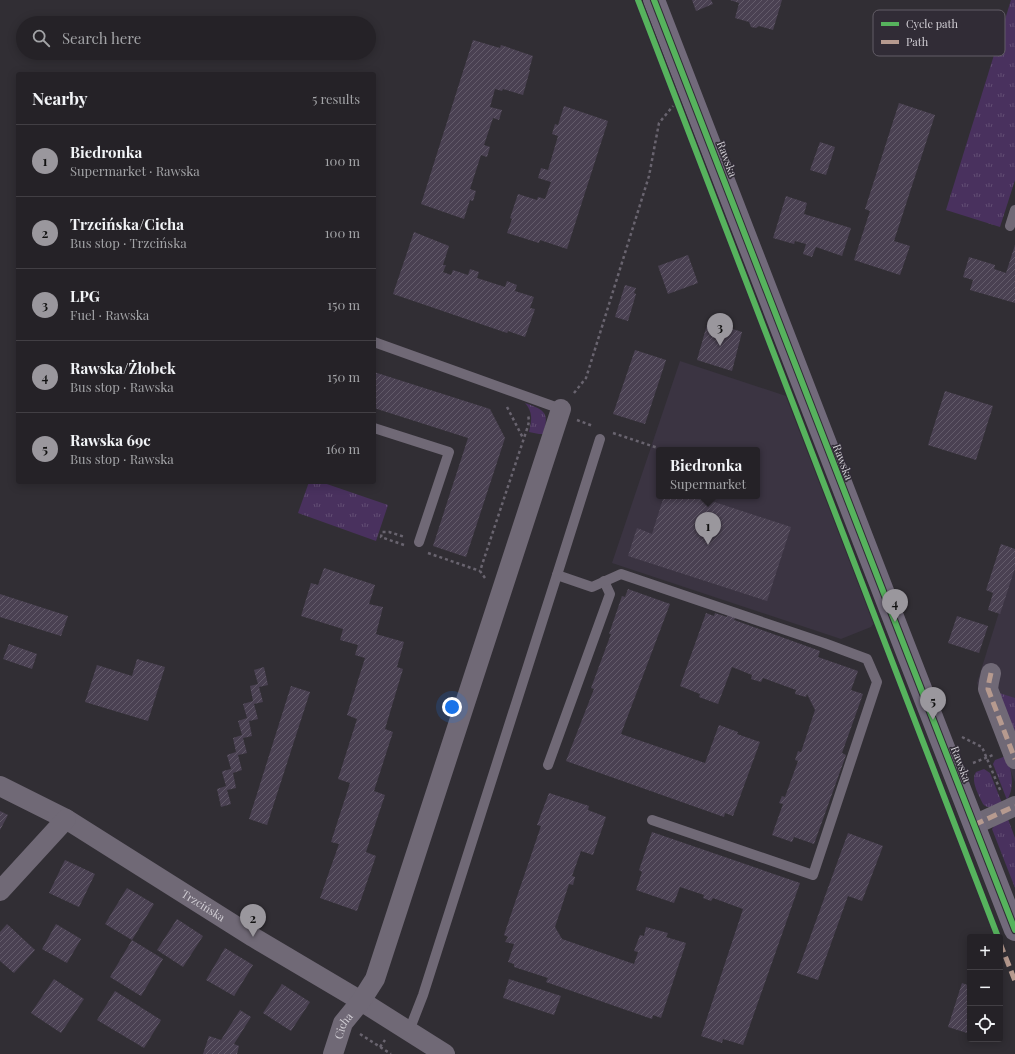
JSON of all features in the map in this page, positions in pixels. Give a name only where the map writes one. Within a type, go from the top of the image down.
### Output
[{"type":"street","name":"Rawska","points":[[654,0],[1015,930]]},
{"type":"street","name":"Cicha","points":[[333,1054],[343,1023],[361,1001],[375,979],[561,409]]},
{"type":"street","points":[[991,673],[988,689],[1015,759]]},
{"type":"street","name":"Trzcińska","points":[[0,786],[66,819],[254,937],[361,1001],[445,1054]]},
{"type":"street","points":[[974,824],[1015,806]]},
{"type":"street","points":[[0,892],[66,819]]},
{"type":"lane","points":[[1010,226],[1015,210]]},
{"type":"lane","points":[[376,343],[561,409]]},
{"type":"lane","points":[[376,429],[449,452],[419,542]]},
{"type":"lane","points":[[409,1032],[423,995],[600,439]]},
{"type":"lane","points":[[557,576],[592,587],[621,574],[824,642],[867,659],[877,682],[813,875],[652,820]]},
{"type":"lane","points":[[548,766],[610,594],[604,581]]},
{"type":"path","points":[[561,409],[586,378],[649,176],[658,123],[677,101]]},
{"type":"path","points":[[507,405],[524,438]]},
{"type":"path","points":[[962,736],[982,747],[987,758]]},
{"type":"path","points":[[343,1023],[391,1054]]},
{"type":"shaded area","points":[[680,361],[786,396],[874,623],[871,627],[841,639],[612,563]]},
{"type":"shaded area","points":[[1015,561],[1015,782],[977,683]]},
{"type":"green space","points":[[1011,0],[1015,0],[1015,180],[1000,227],[946,210],[994,56],[1005,56],[1005,19]]},
{"type":"green space","points":[[525,403],[541,410],[544,413],[546,421],[543,434],[529,432],[531,416],[528,406]]},
{"type":"green space","points":[[308,484],[327,484],[388,505],[376,541],[298,513]]},
{"type":"green space","points":[[996,692],[1015,698],[1015,739]]},
{"type":"green space","points":[[1006,756],[1012,779],[1010,795],[1007,800],[993,764],[995,760]]},
{"type":"green space","points":[[984,769],[990,773],[1002,803],[992,807],[987,807],[983,804],[977,792],[974,780],[976,772]]},
{"type":"green space","points":[[1008,819],[1015,838],[1015,888],[992,829],[995,825]]},
{"type":"building","points":[[692,0],[711,0],[713,4],[696,11]]},
{"type":"building","points":[[730,0],[782,0],[773,30],[759,26],[756,28],[751,27],[749,22],[735,18],[739,3]]},
{"type":"building","points":[[473,40],[500,48],[501,45],[533,56],[523,95],[503,89],[502,91],[495,89],[490,107],[502,110],[499,120],[493,118],[484,145],[490,147],[487,157],[481,155],[470,189],[476,191],[473,201],[470,200],[464,219],[421,204]]},
{"type":"building","points":[[899,103],[935,115],[894,241],[910,246],[900,275],[854,260],[870,211],[865,209]]},
{"type":"building","points":[[564,106],[608,121],[567,249],[540,240],[539,243],[507,233],[518,194],[537,200],[538,197],[545,199],[551,182],[538,178],[541,168],[548,170],[558,136],[552,134],[555,124],[558,125]]},
{"type":"building","points":[[820,142],[835,147],[826,175],[810,170]]},
{"type":"building","points":[[786,196],[807,203],[804,214],[851,228],[842,256],[816,247],[812,257],[803,254],[806,244],[795,241],[794,244],[773,238]]},
{"type":"building","points":[[414,232],[449,246],[443,265],[446,265],[443,272],[451,275],[453,270],[468,275],[470,269],[479,272],[477,278],[505,287],[507,281],[517,285],[515,291],[534,297],[530,308],[535,309],[525,337],[508,331],[507,333],[393,294]]},
{"type":"building","points":[[1015,245],[1015,303],[970,290],[973,280],[963,277],[969,257],[995,265],[994,269],[1006,273]]},
{"type":"building","points":[[688,255],[698,283],[668,294],[658,266]]},
{"type":"building","points":[[625,285],[636,288],[634,293],[636,294],[628,321],[615,317]]},
{"type":"building","points":[[708,321],[742,332],[732,371],[697,360]]},
{"type":"building","points":[[635,350],[666,360],[645,424],[613,414]]},
{"type":"building","points":[[376,373],[490,409],[505,438],[466,557],[433,546],[468,438],[376,409]]},
{"type":"building","points":[[945,391],[993,406],[976,460],[928,445]]},
{"type":"building","points":[[663,499],[705,499],[791,527],[767,601],[628,556],[637,528],[652,534]]},
{"type":"building","points":[[1001,544],[1015,549],[1015,568],[1000,614],[988,610],[993,593],[986,590]]},
{"type":"building","points":[[324,568],[375,585],[369,604],[383,607],[376,634],[404,642],[397,667],[403,669],[385,729],[393,732],[374,791],[385,795],[366,852],[376,856],[357,911],[320,898],[339,844],[331,842],[350,783],[338,779],[357,719],[347,715],[365,658],[355,655],[358,645],[340,640],[343,629],[301,616],[311,583],[318,585]]},
{"type":"building","points":[[628,589],[670,604],[621,734],[705,763],[719,725],[738,732],[737,734],[760,742],[733,816],[725,813],[724,817],[566,761],[594,689],[591,688],[611,634],[609,634],[622,596],[625,597]]},
{"type":"building","points":[[0,594],[68,616],[61,636],[0,617]]},
{"type":"building","points":[[706,613],[714,616],[715,613],[727,617],[728,614],[736,617],[734,620],[820,651],[818,657],[858,671],[851,690],[863,694],[842,753],[846,755],[814,844],[794,837],[792,842],[772,835],[783,804],[779,803],[782,796],[785,797],[798,761],[795,760],[798,751],[801,752],[815,710],[807,694],[806,697],[795,694],[796,690],[763,678],[761,682],[751,679],[752,675],[732,667],[718,704],[699,697],[700,694],[680,686]]},
{"type":"building","points":[[957,616],[988,626],[979,653],[948,643]]},
{"type":"building","points":[[9,644],[37,654],[32,669],[3,659]]},
{"type":"building","points":[[137,659],[165,667],[148,721],[85,702],[97,665],[132,676]]},
{"type":"building","points":[[264,667],[268,685],[259,687],[263,702],[254,704],[258,719],[249,721],[252,736],[243,738],[247,753],[238,755],[242,770],[233,773],[236,788],[227,790],[231,804],[221,807],[217,789],[226,786],[222,772],[231,769],[227,755],[236,752],[233,738],[242,735],[238,721],[247,718],[243,704],[253,701],[250,686],[258,684],[254,670]]},
{"type":"building","points":[[291,686],[310,692],[267,825],[249,819]]},
{"type":"building","points":[[549,793],[589,806],[588,810],[606,817],[593,855],[581,851],[572,876],[575,877],[573,885],[569,884],[555,927],[562,939],[634,964],[638,952],[634,951],[640,935],[644,936],[646,927],[668,933],[666,937],[686,943],[661,1018],[653,1015],[652,1019],[546,982],[548,978],[514,967],[514,964],[508,962],[514,944],[505,942],[508,937],[504,935],[541,826],[537,825]]},
{"type":"building","points":[[0,811],[8,815],[0,830]]},
{"type":"building","points":[[652,832],[800,883],[743,1045],[723,1039],[722,1043],[701,1036],[743,909],[713,898],[711,901],[703,898],[704,895],[680,887],[674,903],[636,890],[642,872],[639,870]]},
{"type":"building","points":[[848,833],[883,846],[862,901],[848,896],[818,980],[797,973]]},
{"type":"building","points":[[65,860],[95,874],[79,907],[49,893]]},
{"type":"building","points":[[127,888],[154,904],[132,940],[105,924]]},
{"type":"building","points":[[177,919],[203,936],[183,967],[157,950]]},
{"type":"building","points":[[7,924],[35,950],[14,973],[0,961],[0,932]]},
{"type":"building","points":[[56,924],[81,939],[67,963],[42,949]]},
{"type":"building","points":[[132,940],[163,959],[141,996],[110,977]]},
{"type":"building","points":[[225,948],[253,965],[234,996],[206,980]]},
{"type":"building","points":[[54,979],[84,999],[61,1033],[31,1013]]},
{"type":"building","points":[[509,979],[561,996],[554,1015],[503,998]]},
{"type":"building","points":[[962,983],[967,985],[967,1033],[948,1027]]},
{"type":"building","points":[[282,984],[310,1002],[291,1031],[263,1013]]},
{"type":"building","points":[[115,991],[161,1020],[144,1048],[97,1020]]},
{"type":"building","points":[[240,1010],[251,1017],[234,1044],[239,1046],[237,1054],[203,1054],[209,1036],[221,1040]]},
{"type":"marked path","points":[[991,673],[988,689],[1015,759]]},
{"type":"marked path","points":[[974,825],[1015,806]]},
{"type":"marked path","points":[[1003,951],[1015,981]]},
{"type":"cycle path","points":[[638,0],[997,934]]},
{"type":"cycle path","points":[[654,0],[1015,930]]},
{"type":"place","name":"LPG","points":[[720,346]]},
{"type":"place","name":"Biedronka","points":[[708,545]]},
{"type":"place","name":"Rawska/Żłobek","points":[[895,622]]},
{"type":"place","name":"Rawska 69c","points":[[933,720]]},
{"type":"place","name":"Trzcińska/Cicha","points":[[253,937]]}]
